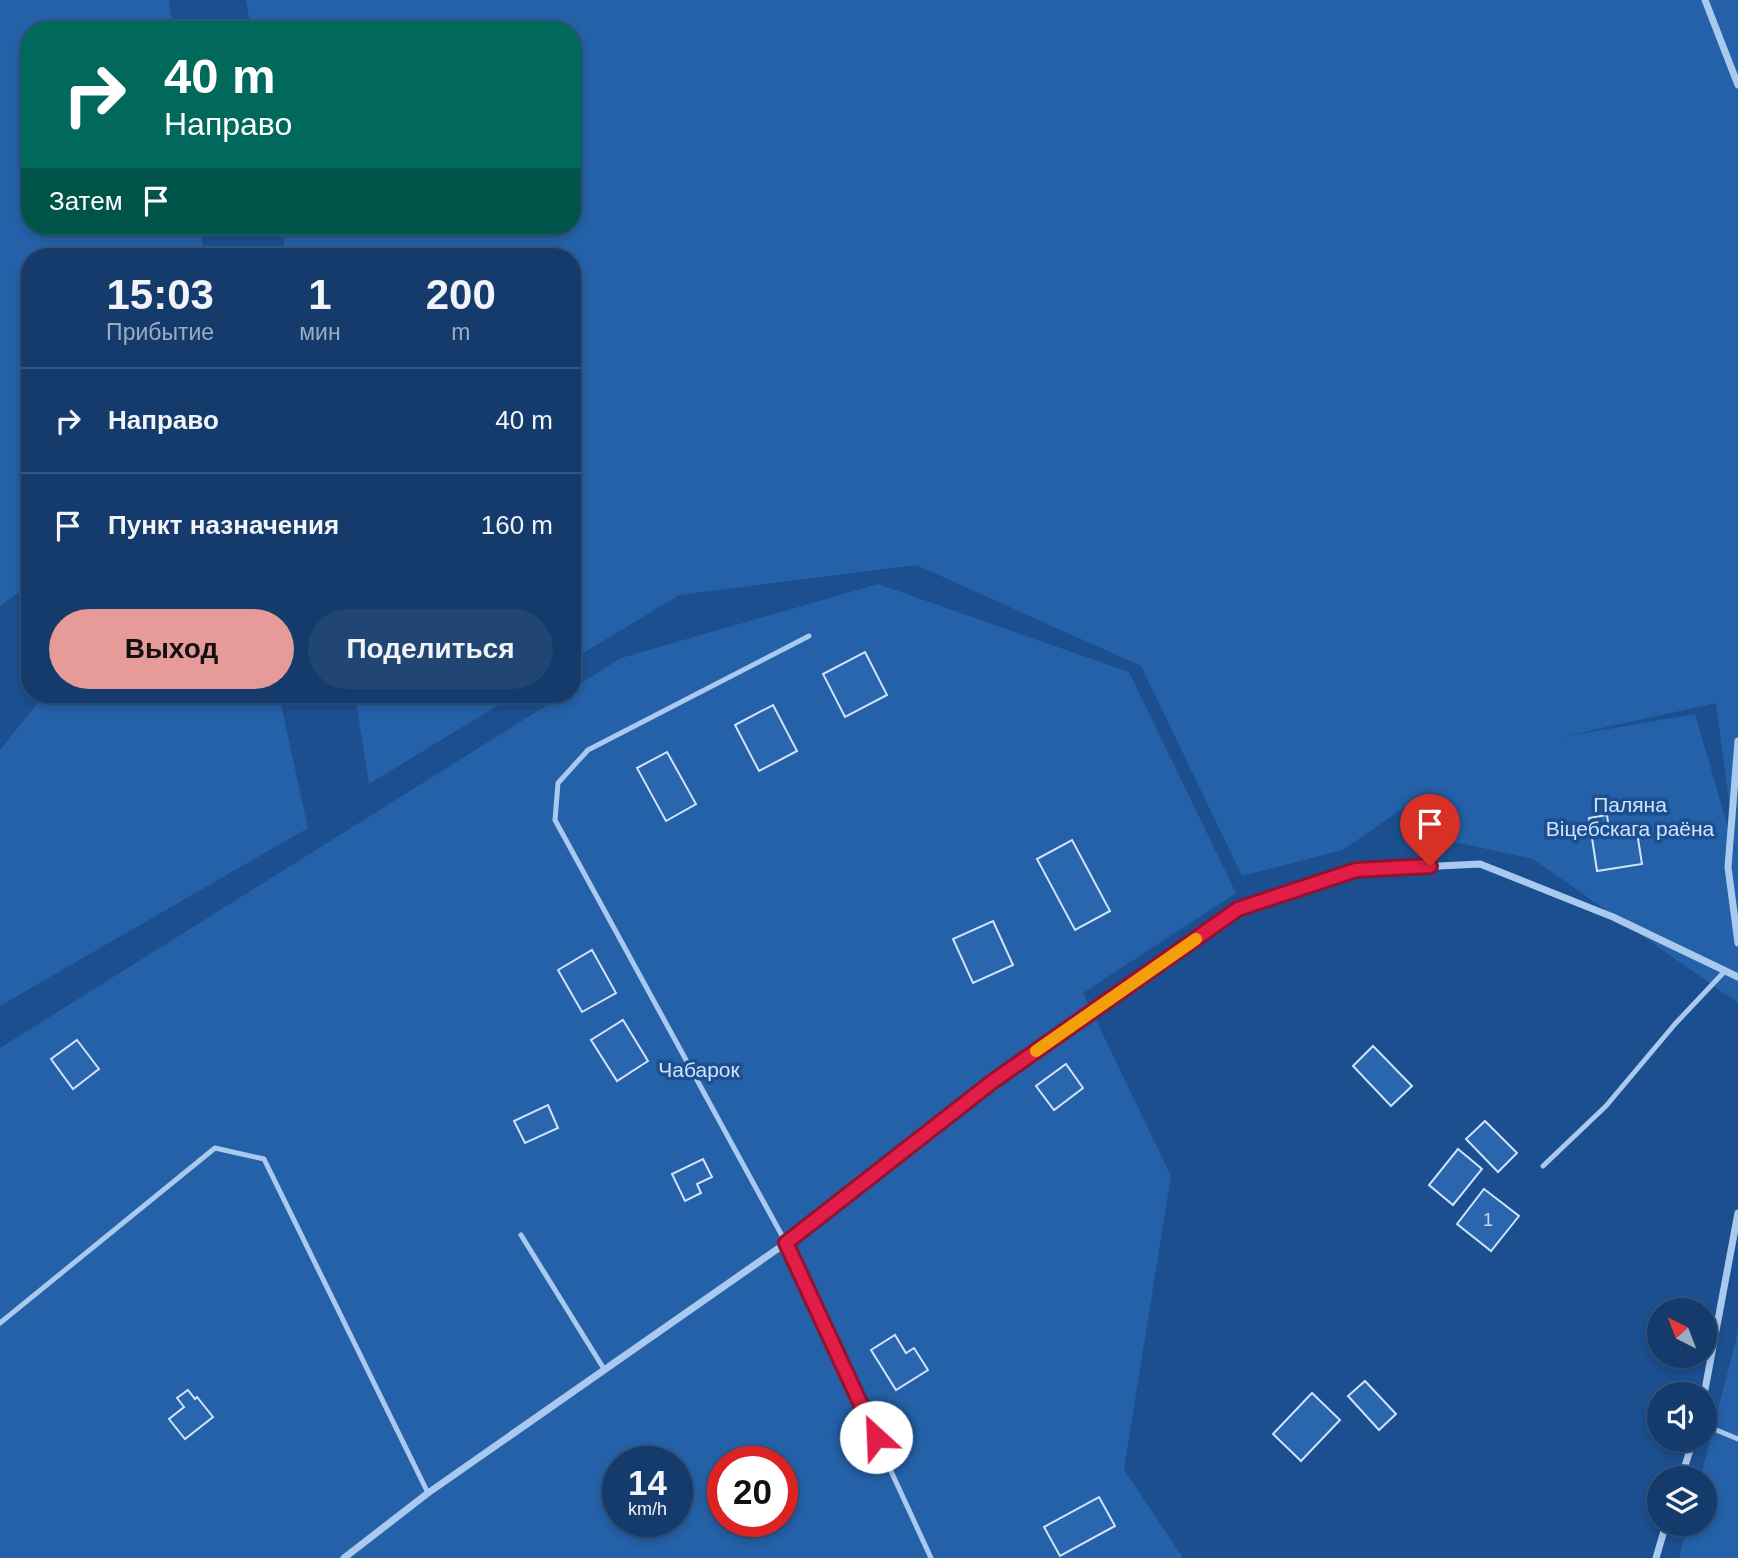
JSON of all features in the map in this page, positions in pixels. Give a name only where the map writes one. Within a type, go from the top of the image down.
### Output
[{"type":"street","points":[[1705,0],[1738,85]]},
{"type":"street","points":[[1738,741],[1728,867],[1738,943]]},
{"type":"street","points":[[344,1558],[428,1493],[786,1243],[992,1082],[1238,909],[1356,870],[1480,864],[1614,917],[1738,977]]},
{"type":"street","points":[[1706,1382],[1738,1213]]},
{"type":"street","points":[[1656,1558],[1662,1536]]},
{"type":"lane","points":[[809,636],[588,750],[558,782],[555,820],[786,1243],[931,1558]]},
{"type":"lane","points":[[1543,1166],[1606,1106],[1675,1024],[1725,971]]},
{"type":"lane","points":[[0,1322],[215,1148],[264,1158],[428,1493]]},
{"type":"lane","points":[[521,1236],[604,1369]]},
{"type":"lane","points":[[1717,1430],[1738,1439]]},
{"type":"green space","points":[[0,0],[169,0],[172,21],[21,21],[21,235],[201,235],[203,248],[21,248],[21,591],[0,606]]},
{"type":"green space","name":"Паляна Віцебскага раёна","points":[[246,0],[1738,0],[1738,1003],[1533,859],[1413,833],[1422,795],[1343,850],[1242,876],[1141,666],[916,565],[679,595],[581,655],[581,248],[285,248],[283,235],[581,235],[581,21],[250,21]],"holes":[[[1716,703],[1736,855],[1695,714],[1562,737]]]},
{"type":"green space","name":"Чабарок","points":[[878,584],[1129,672],[1236,893],[1083,993],[1171,1176],[1124,1469],[1183,1558],[0,1558],[0,1048],[550,703],[581,703],[581,683],[621,658]]},
{"type":"green space","points":[[38,703],[281,703],[308,828],[0,1006],[0,750]]},
{"type":"green space","points":[[356,703],[502,703],[369,784]]},
{"type":"green space","points":[[1738,1332],[1738,1558],[1679,1558],[1685,1536],[1717,1536],[1717,1466],[1703,1466],[1707,1452],[1717,1452],[1717,1413]]},
{"type":"building","points":[[865,652],[887,695],[845,717],[823,674]]},
{"type":"building","points":[[773,705],[797,751],[759,771],[735,725]]},
{"type":"building","points":[[667,752],[696,804],[666,821],[637,768]]},
{"type":"building","points":[[1607,815],[1610,837],[1637,832],[1642,864],[1597,871],[1589,818]]},
{"type":"building","points":[[1072,840],[1110,911],[1075,930],[1037,859]]},
{"type":"building","points":[[993,921],[1013,965],[973,983],[953,939]]},
{"type":"building","points":[[592,950],[616,993],[582,1012],[558,970]]},
{"type":"building","points":[[623,1020],[648,1061],[617,1081],[591,1040]]},
{"type":"building","points":[[77,1040],[99,1069],[73,1089],[51,1059]]},
{"type":"building","points":[[1373,1046],[1412,1086],[1391,1106],[1353,1066]]},
{"type":"building","points":[[1066,1064],[1083,1088],[1054,1110],[1036,1086]]},
{"type":"building","points":[[548,1105],[558,1128],[525,1143],[514,1121]]},
{"type":"building","points":[[1485,1121],[1517,1153],[1498,1172],[1466,1139]]},
{"type":"building","points":[[1458,1149],[1482,1169],[1453,1205],[1429,1185]]},
{"type":"building","points":[[703,1159],[712,1177],[697,1184],[701,1193],[685,1201],[672,1174]]},
{"type":"building","points":[[1484,1189],[1519,1216],[1491,1251],[1457,1224]]},
{"type":"building","points":[[895,1335],[906,1353],[914,1348],[928,1370],[896,1390],[871,1350]]},
{"type":"building","points":[[1365,1381],[1396,1414],[1379,1430],[1348,1396]]},
{"type":"building","points":[[188,1390],[213,1417],[185,1439],[169,1419],[184,1407],[177,1398]]},
{"type":"building","points":[[1312,1393],[1340,1420],[1301,1461],[1273,1434]]},
{"type":"building","points":[[1099,1497],[1115,1526],[1060,1556],[1044,1527]]},
{"type":"slow traffic","points":[[1036,1051],[1196,939]]},
{"type":"route","points":[[876,1437],[786,1243],[992,1082],[1238,909],[1356,870],[1430,866]]}]
